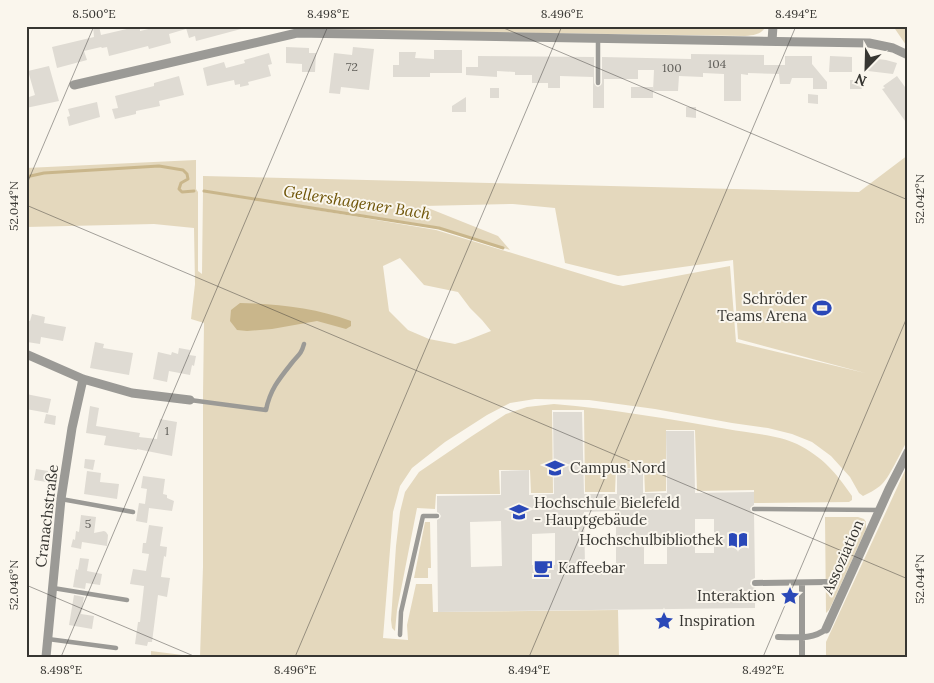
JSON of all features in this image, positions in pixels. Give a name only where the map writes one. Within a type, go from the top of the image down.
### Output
[{"type":"street","points":[[772,41],[773,26]]},
{"type":"street","points":[[74,85],[297,30],[598,39],[869,43],[893,48],[908,55]]},
{"type":"street","points":[[26,354],[83,379],[132,392],[190,400]]},
{"type":"street","name":"Cranachstraße","points":[[46,657],[61,499],[72,428],[83,379]]},
{"type":"street","name":"Assoziation","points":[[778,637],[812,636],[820,634],[826,629],[898,470],[908,452]]},
{"type":"street","points":[[755,583],[826,582]]},
{"type":"street","points":[[802,583],[802,657]]},
{"type":"lane","points":[[598,39],[598,83]]},
{"type":"lane","points":[[190,400],[266,410],[272,390],[302,353],[304,344]]},
{"type":"lane","points":[[61,499],[133,512]]},
{"type":"lane","points":[[754,509],[880,510]]},
{"type":"lane","points":[[400,635],[402,612],[422,516],[437,516]]},
{"type":"lane","points":[[53,588],[127,600]]},
{"type":"lane","points":[[48,638],[116,648]]},
{"type":"shaded area","points":[[310,26],[766,26],[760,33],[745,36],[324,30],[313,29]]},
{"type":"shaded area","points":[[893,26],[908,26],[908,45],[906,45]]},
{"type":"shaded area","points":[[908,155],[908,440],[884,482],[876,489],[863,496],[859,493],[850,477],[831,456],[812,442],[792,434],[768,428],[655,409],[589,400],[535,399],[510,403],[487,415],[445,442],[412,468],[400,486],[393,512],[383,638],[408,640],[407,625],[416,584],[432,584],[433,612],[618,610],[619,657],[200,657],[203,567],[204,323],[191,319],[195,284],[194,228],[154,224],[26,227],[26,168],[196,160],[198,271],[202,274],[203,191],[436,230],[623,286],[730,266],[736,342],[865,373],[738,339],[733,260],[618,276],[565,263],[555,208],[513,204],[423,206],[498,236],[510,250],[439,227],[203,190],[203,176],[859,192]],"holes":[[[400,258],[424,285],[458,292],[491,331],[455,344],[429,339],[408,330],[389,311],[383,266]]]},
{"type":"shaded area","points":[[240,303],[268,304],[311,310],[351,321],[351,326],[346,329],[317,321],[272,329],[237,330],[230,321],[231,310]]},
{"type":"shaded area","points":[[554,404],[641,415],[781,438],[806,449],[828,466],[852,496],[852,500],[849,502],[754,503],[754,490],[697,491],[695,430],[666,430],[666,491],[645,492],[644,468],[616,468],[615,492],[585,492],[584,410],[552,410],[553,493],[531,493],[530,470],[499,470],[500,494],[436,494],[435,509],[417,508],[397,610],[395,631],[392,628],[391,620],[400,512],[405,492],[419,472],[506,414],[527,407]]},
{"type":"shaded area","points":[[908,464],[908,657],[826,657],[826,642]]},
{"type":"shaded area","points":[[825,517],[858,517],[866,522],[866,529],[833,602],[826,613]]},
{"type":"shaded area","points":[[425,522],[430,522],[431,568],[428,568],[428,578],[414,578]]},
{"type":"shaded area","points":[[151,651],[198,657],[151,657]]},
{"type":"building","points":[[93,26],[99,26],[101,35],[131,28],[131,26],[140,26],[140,31],[161,26],[241,26],[241,29],[196,41],[195,36],[189,38],[186,28],[169,34],[171,43],[149,49],[148,46],[109,56],[107,47],[101,47],[84,51],[87,60],[57,68],[52,47],[94,37]]},
{"type":"building","points":[[286,47],[309,48],[309,53],[316,53],[315,72],[302,72],[302,64],[286,63]]},
{"type":"building","points":[[353,47],[374,49],[369,90],[341,87],[340,94],[329,93],[334,53],[352,55]]},
{"type":"building","points":[[434,50],[462,50],[462,73],[430,73],[430,77],[393,77],[393,65],[399,65],[399,52],[416,52],[415,58],[434,59]]},
{"type":"building","points":[[269,53],[272,64],[268,65],[271,76],[248,82],[249,85],[240,87],[240,84],[235,85],[234,80],[207,86],[203,68],[224,62],[226,68],[245,63],[244,60]]},
{"type":"building","points":[[691,54],[764,55],[764,65],[785,65],[785,56],[812,56],[812,64],[827,82],[827,89],[813,89],[813,78],[792,78],[790,84],[780,84],[779,74],[748,73],[748,75],[741,74],[741,101],[724,101],[724,74],[703,73],[703,77],[679,76],[678,91],[653,91],[654,70],[638,70],[638,79],[604,79],[604,108],[593,108],[593,77],[560,76],[560,88],[548,88],[548,83],[532,83],[532,75],[515,75],[515,72],[497,71],[497,77],[466,75],[466,67],[478,67],[478,56],[594,57],[594,83],[598,87],[602,83],[602,57],[691,59]]},
{"type":"building","points":[[830,56],[852,57],[852,72],[829,72]]},
{"type":"building","points":[[870,58],[897,63],[893,74],[868,71]]},
{"type":"building","points":[[49,66],[59,101],[26,108],[26,98],[35,95],[28,71]]},
{"type":"building","points":[[179,76],[184,95],[159,101],[160,106],[136,111],[136,114],[115,119],[112,109],[118,108],[115,96],[154,86],[154,83]]},
{"type":"building","points":[[897,76],[905,87],[908,84],[908,125],[882,89],[885,88],[883,86]]},
{"type":"building","points":[[850,80],[862,80],[862,89],[850,89]]},
{"type":"building","points":[[631,87],[653,87],[653,98],[631,98]]},
{"type":"building","points":[[490,88],[499,88],[499,98],[490,98]]},
{"type":"building","points":[[808,94],[818,95],[818,104],[808,103]]},
{"type":"building","points":[[466,97],[466,112],[452,112],[452,106]]},
{"type":"building","points":[[97,102],[100,117],[69,126],[67,117],[70,116],[68,109]]},
{"type":"building","points":[[686,107],[696,107],[696,118],[686,117]]},
{"type":"building","points":[[32,314],[45,317],[44,323],[66,327],[63,341],[41,337],[40,344],[27,342],[26,320],[30,321]]},
{"type":"building","points":[[95,342],[104,344],[103,348],[133,353],[129,375],[90,368]]},
{"type":"building","points":[[179,348],[190,350],[189,355],[196,356],[190,375],[169,371],[167,382],[153,379],[158,352],[171,355],[172,352],[178,354]]},
{"type":"building","points":[[26,394],[51,399],[48,413],[26,409]]},
{"type":"building","points":[[90,406],[99,408],[96,426],[140,433],[139,437],[157,439],[160,419],[177,422],[172,456],[104,445],[106,436],[86,433]]},
{"type":"building","name":"Hochschule Bielefeld - Hauptgebäude","points":[[553,412],[582,412],[584,494],[617,494],[617,469],[643,469],[643,493],[667,493],[666,431],[694,431],[695,493],[754,492],[754,505],[750,509],[754,513],[755,578],[751,580],[750,584],[755,588],[755,608],[438,612],[437,520],[441,516],[437,512],[437,496],[501,495],[501,471],[529,470],[529,495],[554,494]],"holes":[[[616,511],[616,565],[585,565],[584,512]],[[695,519],[714,519],[714,553],[695,553]],[[501,521],[502,566],[471,567],[470,522]],[[555,533],[555,565],[532,565],[532,534]],[[644,545],[667,545],[667,564],[644,564]]]},
{"type":"building","points":[[46,414],[56,416],[55,425],[44,423]]},
{"type":"building","points":[[85,459],[95,460],[93,470],[84,468]]},
{"type":"building","points":[[36,469],[48,471],[47,482],[34,480]]},
{"type":"building","points":[[87,471],[101,473],[100,482],[119,484],[117,499],[84,494]]},
{"type":"building","points":[[143,476],[165,479],[163,494],[174,501],[172,511],[149,508],[147,523],[136,521],[139,503],[145,504],[147,489],[141,488]]},
{"type":"building","points":[[81,515],[96,517],[94,533],[106,532],[108,535],[107,546],[82,542],[81,549],[71,547],[73,539],[75,540],[76,531],[79,532]]},
{"type":"building","points":[[149,525],[163,527],[160,546],[167,547],[161,577],[170,578],[167,597],[158,595],[152,642],[148,642],[147,646],[135,644],[138,622],[140,622],[144,586],[130,584],[133,569],[146,571],[149,554],[142,553]]},
{"type":"building","points":[[80,558],[89,559],[87,571],[102,574],[100,585],[86,583],[85,589],[73,587]]},
{"type":"building","points":[[74,595],[84,597],[81,614],[94,616],[92,629],[69,625]]},
{"type":"waterway","name":"Gellershagener Bach","points":[[26,177],[44,173],[159,166],[183,170],[187,174],[188,179],[181,183],[179,189],[182,192],[194,191]]},
{"type":"waterway","name":"Gellershagener Bach","points":[[204,191],[439,228],[503,248]]},
{"type":"place","name":"Schröder Teams Arena","points":[[822,308]]},
{"type":"place","name":"Campus Nord","points":[[555,468]]},
{"type":"place","name":"Hochschule Bielefeld - Hauptgebäude","points":[[519,512]]},
{"type":"place","name":"Hochschulbibliothek","points":[[738,540]]},
{"type":"place","name":"Kaffeebar","points":[[543,568]]},
{"type":"place","name":"Interaktion","points":[[790,596]]},
{"type":"place","name":"Inspiration","points":[[664,621]]}]
